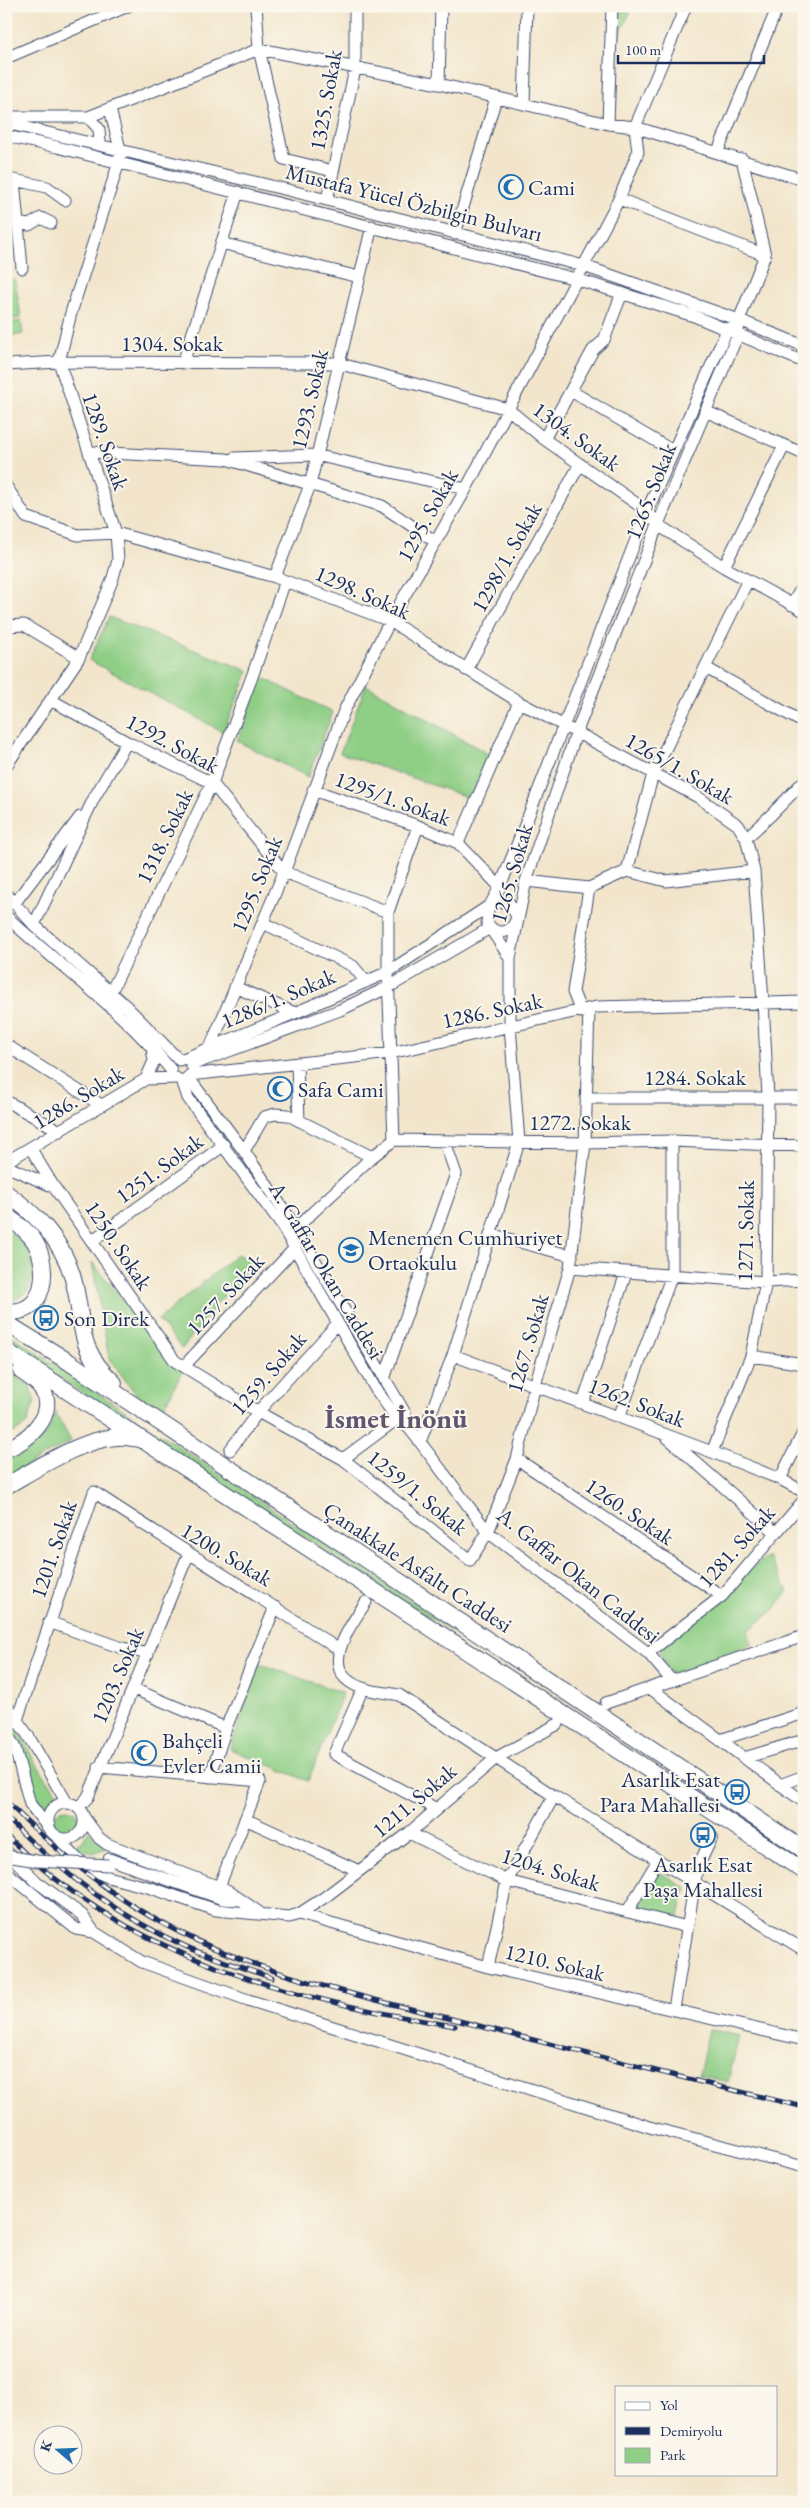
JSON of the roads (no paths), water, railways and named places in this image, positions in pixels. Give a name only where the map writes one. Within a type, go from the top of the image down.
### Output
[{"type":"highway","points":[[6,1193],[39,1218],[55,1241],[73,1278],[83,1332],[90,1356],[102,1372],[141,1412]]},
{"type":"highway","points":[[6,1216],[21,1226],[34,1242],[41,1259],[44,1279],[37,1298],[31,1304],[17,1312],[6,1311]]},
{"type":"highway","name":"Çanakkale Asfaltı Caddesi","points":[[6,1323],[804,1850]]},
{"type":"highway","name":"Çanakkale Asfaltı Caddesi","points":[[6,1351],[804,1871]]},
{"type":"highway","points":[[6,1362],[37,1383],[42,1390],[46,1405],[45,1414],[30,1435],[6,1449]]},
{"type":"highway","points":[[6,1486],[45,1464],[102,1439],[117,1437],[144,1440]]},
{"type":"street","points":[[6,58],[128,6]]},
{"type":"street","name":"1325. Sokak","points":[[327,200],[355,69],[355,6]]},
{"type":"street","points":[[439,84],[441,6]]},
{"type":"street","points":[[524,104],[526,6]]},
{"type":"street","points":[[608,124],[612,6]]},
{"type":"street","name":"1295. Sokak","points":[[209,1050],[284,872],[344,711],[390,621],[466,489],[619,199],[638,152],[635,128],[686,6]]},
{"type":"street","points":[[718,151],[778,6]]},
{"type":"street","points":[[255,7],[259,49],[284,159],[333,170]]},
{"type":"street","points":[[6,117],[88,117],[259,49],[439,84],[608,124],[635,128],[718,151],[804,180]]},
{"type":"street","points":[[455,234],[496,98]]},
{"type":"street","points":[[59,362],[71,313],[119,162],[120,149],[110,109]]},
{"type":"street","points":[[88,117],[100,129],[100,144]]},
{"type":"street","name":"Mustafa Yücel Özbilgin Bulvarı","points":[[6,122],[327,200],[584,266],[739,320],[804,346]]},
{"type":"street","name":"Mustafa Yücel Özbilgin Bulvarı","points":[[6,136],[119,162],[576,279],[622,293],[732,332]]},
{"type":"street","points":[[742,159],[765,255],[739,320],[732,332],[804,362]]},
{"type":"street","points":[[22,268],[16,223],[14,180],[47,187],[65,200]]},
{"type":"street","points":[[183,362],[238,192]]},
{"type":"street","points":[[619,199],[765,255]]},
{"type":"street","points":[[16,223],[29,225],[41,218],[51,223]]},
{"type":"street","name":"1293. Sokak","points":[[280,579],[310,485],[315,455],[372,226]]},
{"type":"street","points":[[221,243],[359,277]]},
{"type":"street","points":[[544,439],[593,350],[604,340],[622,293]]},
{"type":"street","name":"1265. Sokak","points":[[420,1442],[454,1355],[520,1142],[510,1026],[510,958],[516,921],[526,881],[576,731],[704,411],[732,332]]},
{"type":"street","name":"1265. Sokak","points":[[388,972],[491,905],[500,888],[647,511],[673,451],[732,332]]},
{"type":"street","name":"1304. Sokak","points":[[6,365],[59,362],[337,364],[508,409],[544,439],[647,511],[658,525],[724,567],[804,611]]},
{"type":"street","name":"1289. Sokak","points":[[6,766],[79,658],[112,581],[118,560],[116,532],[59,362]]},
{"type":"street","points":[[571,391],[673,451]]},
{"type":"street","points":[[704,411],[804,454]]},
{"type":"street","points":[[724,567],[784,446]]},
{"type":"street","points":[[90,452],[226,459],[315,455],[466,489]]},
{"type":"street","points":[[226,459],[382,506],[436,542]]},
{"type":"street","name":"1298/1. Sokak","points":[[466,670],[580,464]]},
{"type":"street","points":[[6,486],[26,517],[78,535],[116,532]]},
{"type":"street","name":"1298. Sokak","points":[[116,532],[280,579],[390,621],[519,702],[576,731]]},
{"type":"street","name":"1318. Sokak","points":[[111,992],[212,783],[254,674],[280,579]]},
{"type":"street","points":[[628,871],[653,774],[748,580]]},
{"type":"street","points":[[792,605],[804,583]]},
{"type":"street","points":[[6,626],[24,625],[79,658]]},
{"type":"street","points":[[706,668],[804,723]]},
{"type":"street","name":"1292. Sokak","points":[[51,700],[127,742],[212,783],[284,872],[388,912]]},
{"type":"street","points":[[458,843],[519,702]]},
{"type":"street","name":"1265/1. Sokak","points":[[576,731],[698,797],[738,825],[746,838],[754,871],[763,1002]]},
{"type":"street","points":[[34,925],[94,798],[127,742]]},
{"type":"street","points":[[746,838],[772,815],[804,780]]},
{"type":"street","name":"1295/1. Sokak","points":[[313,790],[418,826],[458,843],[500,888]]},
{"type":"street","points":[[14,904],[94,798]]},
{"type":"street","points":[[296,1228],[372,1157],[394,1140],[388,972],[388,912],[418,826]]},
{"type":"street","points":[[526,881],[589,888],[628,871],[666,881],[754,871]]},
{"type":"street","points":[[585,1011],[573,992],[589,888]]},
{"type":"street","name":"A. Gaffar Okan Caddesi","points":[[6,894],[34,925],[111,992],[182,1071],[244,1151],[296,1228],[405,1413],[409,1428]]},
{"type":"street","points":[[490,928],[500,932],[510,930],[516,921],[516,911],[509,903],[500,901],[491,905],[486,918],[490,928],[510,958]]},
{"type":"street","name":"A. Gaffar Okan Caddesi","points":[[6,916],[97,993],[152,1046],[182,1071],[188,1098],[282,1226],[375,1388],[397,1419],[409,1428],[420,1442],[488,1532],[648,1653],[672,1680]]},
{"type":"street","points":[[263,923],[353,966],[366,982]]},
{"type":"street","name":"1265. Sokak","points":[[389,987],[490,928]]},
{"type":"street","name":"1286/1. Sokak","points":[[182,1071],[209,1050],[388,972]]},
{"type":"street","points":[[235,987],[295,1014]]},
{"type":"street","name":"1286/1. Sokak","points":[[182,1071],[340,1010],[389,987]]},
{"type":"street","name":"1286. Sokak","points":[[182,1071],[297,1063],[391,1053],[585,1011],[763,1002],[804,1002]]},
{"type":"street","name":"1271. Sokak","points":[[712,1452],[751,1356],[766,1282],[768,1097],[763,1002]]},
{"type":"street","name":"1267. Sokak","points":[[470,1560],[488,1532],[517,1459],[535,1385],[571,1262],[586,1143],[585,1011]]},
{"type":"street","points":[[6,1045],[101,1105]]},
{"type":"street","points":[[146,1079],[154,1061],[152,1046]]},
{"type":"street","points":[[297,1063],[299,1121]]},
{"type":"street","points":[[146,1079],[182,1071]]},
{"type":"street","name":"1286. Sokak","points":[[6,1164],[146,1079]]},
{"type":"street","name":"1284. Sokak","points":[[586,1098],[804,1098]]},
{"type":"street","points":[[6,1102],[60,1131]]},
{"type":"street","points":[[244,1151],[264,1117],[280,1113],[372,1157]]},
{"type":"street","name":"1272. Sokak","points":[[394,1140],[586,1143],[672,1141],[804,1146]]},
{"type":"street","points":[[619,1417],[672,1275],[672,1141]]},
{"type":"street","points":[[384,1378],[456,1174],[445,1142]]},
{"type":"street","name":"1251. Sokak","points":[[93,1240],[224,1145]]},
{"type":"street","name":"1286. Sokak","points":[[31,1149],[54,1187]]},
{"type":"street","points":[[6,1164],[54,1187]]},
{"type":"street","name":"1250. Sokak","points":[[54,1187],[93,1240],[101,1255],[175,1360],[184,1366]]},
{"type":"street","points":[[490,1234],[571,1262],[626,1273],[766,1282],[804,1280]]},
{"type":"street","name":"1257. Sokak","points":[[184,1366],[295,1248]]},
{"type":"street","points":[[583,1403],[626,1273]]},
{"type":"street","name":"1259. Sokak","points":[[230,1450],[258,1412],[337,1324]]},
{"type":"street","name":"1262. Sokak","points":[[454,1355],[712,1452],[780,1479],[804,1492]]},
{"type":"street","points":[[751,1356],[804,1364]]},
{"type":"street","name":"1259/1. Sokak","points":[[184,1366],[258,1412],[344,1458],[470,1560]]},
{"type":"street","points":[[344,1458],[397,1419]]},
{"type":"street","points":[[780,1479],[804,1430]]},
{"type":"street","points":[[662,1433],[775,1532]]},
{"type":"street","name":"1260. Sokak","points":[[517,1459],[722,1596]]},
{"type":"street","name":"1200. Sokak","points":[[94,1492],[188,1555],[275,1607],[339,1650]]},
{"type":"street","name":"1201. Sokak","points":[[17,1720],[94,1492]]},
{"type":"street","name":"1281. Sokak","points":[[648,1653],[722,1596],[804,1500]]},
{"type":"street","name":"1203. Sokak","points":[[76,1809],[88,1797],[188,1555]]},
{"type":"street","points":[[366,1602],[347,1630],[339,1650],[338,1662],[341,1674],[363,1688],[399,1695],[554,1796],[804,1950]]},
{"type":"street","points":[[210,1777],[226,1728],[275,1607]]},
{"type":"street","points":[[49,1622],[119,1647],[148,1654]]},
{"type":"street","points":[[606,1702],[804,1636]]},
{"type":"street","points":[[363,1688],[334,1754],[437,1809]]},
{"type":"street","points":[[650,1688],[804,1802]]},
{"type":"street","points":[[134,1689],[226,1728]]},
{"type":"street","points":[[6,1705],[76,1809],[99,1838],[107,1844],[219,1887],[260,1914]]},
{"type":"street","points":[[720,1740],[804,1713]]},
{"type":"street","points":[[6,1727],[17,1720]]},
{"type":"street","name":"1211. Sokak","points":[[299,1914],[409,1833],[496,1758],[558,1724]]},
{"type":"street","points":[[6,1731],[15,1748],[30,1804],[54,1834],[76,1857],[94,1871],[216,1910],[282,1917],[299,1914]]},
{"type":"street","points":[[744,1758],[804,1740]]},
{"type":"street","points":[[99,1767],[260,1780],[219,1887]]},
{"type":"street","points":[[780,1785],[804,1776]]},
{"type":"street","points":[[488,1967],[507,1881],[554,1796]]},
{"type":"street","points":[[57,1806],[76,1809],[83,1826],[78,1835],[69,1839],[54,1834],[48,1825],[49,1814],[57,1806]]},
{"type":"street","points":[[245,1818],[359,1871]]},
{"type":"street","name":"1204. Sokak","points":[[409,1833],[507,1881],[688,1927]]},
{"type":"street","points":[[674,2009],[695,1882],[698,1869],[712,1837]]},
{"type":"street","points":[[6,1850],[23,1854],[91,1856],[218,1902],[233,1912]]},
{"type":"street","points":[[6,1850],[37,1882],[82,1915],[94,1932]]},
{"type":"street","points":[[6,1856],[38,1861],[108,1862],[223,1899],[240,1900]]},
{"type":"street","points":[[627,1912],[658,1860]]},
{"type":"street","points":[[6,1872],[76,1929],[94,1932],[142,1962],[248,2000],[652,2128],[804,2167]]},
{"type":"street","name":"1210. Sokak","points":[[299,1914],[488,1967],[804,2040]]},
{"type":"railway","points":[[6,1801],[70,1860],[105,1887],[141,1911],[181,1933],[223,1952],[309,1982],[353,1994],[804,2107]]},
{"type":"railway","points":[[6,1817],[68,1874],[90,1891],[137,1921],[187,1947],[272,1978]]},
{"type":"railway","points":[[6,1835],[53,1877],[104,1913],[158,1942],[214,1966],[273,1986],[333,2002],[455,2026]]},
{"type":"place","name":"Cami","points":[[511,187]]},
{"type":"place","name":"Safa Cami","points":[[280,1089]]},
{"type":"place","name":"Menemen Cumhuriyet Ortaokulu","points":[[351,1250]]},
{"type":"place","name":"Son Direk","points":[[46,1318]]},
{"type":"place","name":"Bahçeli Evler Camii","points":[[144,1753]]},
{"type":"place","name":"Asarlık Esat Para Mahallesi","points":[[737,1792]]},
{"type":"place","name":"Asarlık Esat Paşa Mahallesi","points":[[703,1835]]},
{"type":"district","name":"İsmet İnönü","points":[[396,1418]]}]
